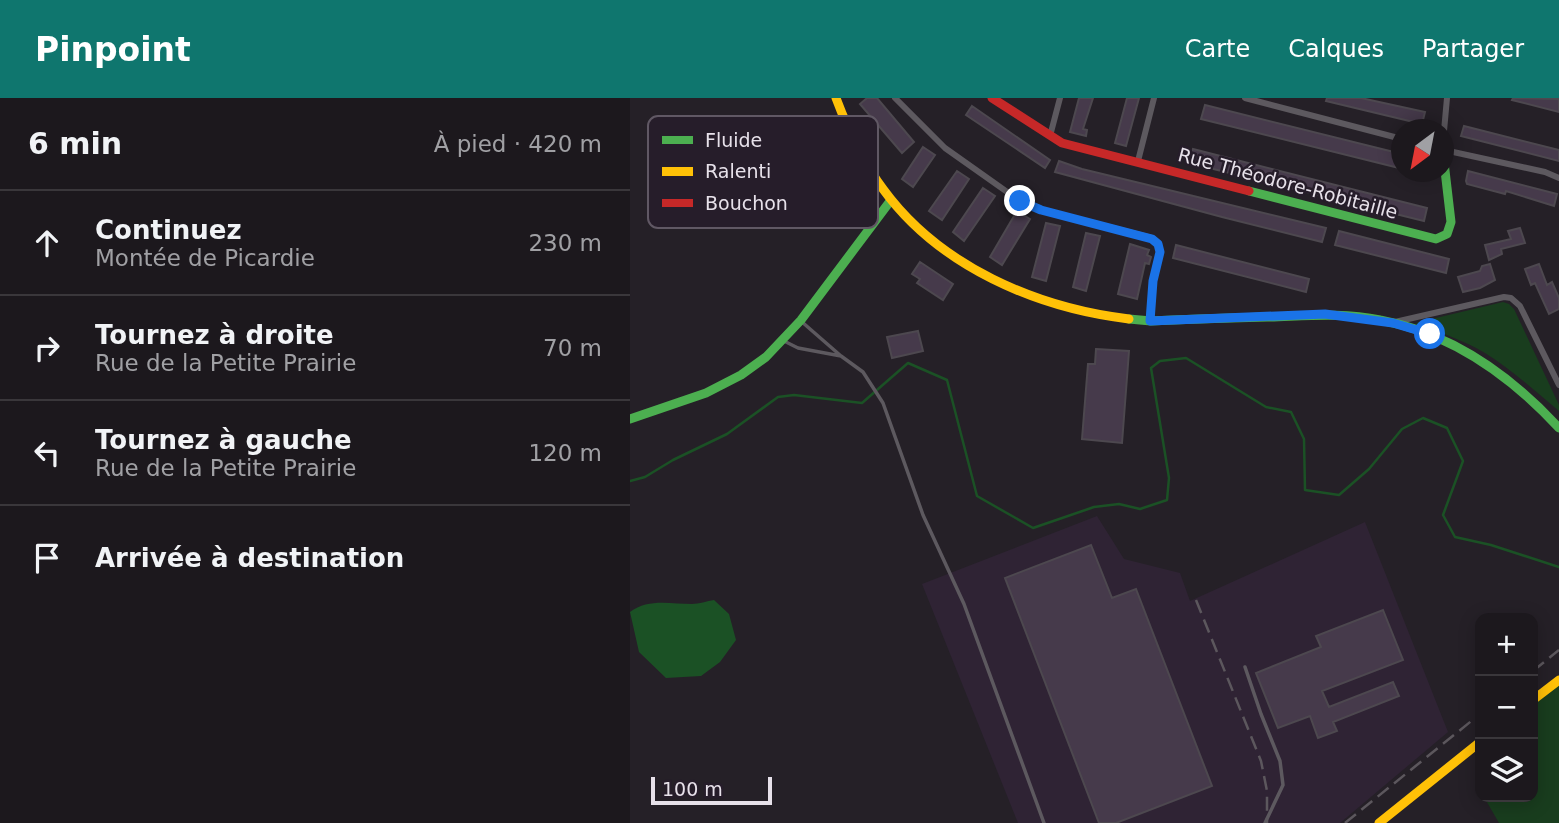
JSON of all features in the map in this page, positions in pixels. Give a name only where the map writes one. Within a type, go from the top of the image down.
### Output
[{"type":"street","points":[[836,98],[843,116]]},
{"type":"street","points":[[895,98],[945,148],[1020,201],[1041,210],[1152,239],[1158,244],[1160,252],[1153,281],[1150,321]]},
{"type":"street","name":"Rue Théodore-Robitaille","points":[[992,98],[1062,143],[1436,239],[1447,234],[1451,222],[1446,182]]},
{"type":"street","points":[[1050,136],[1060,98]]},
{"type":"street","points":[[1138,161],[1154,98]]},
{"type":"street","points":[[1244,98],[1391,136]]},
{"type":"street","points":[[1445,119],[1447,98]]},
{"type":"street","points":[[1454,152],[1545,172],[1559,178]]},
{"type":"street","points":[[878,179],[891,200],[929,238],[1002,285],[1041,301],[1085,313],[1150,321],[1325,314],[1393,323],[1430,334],[1467,351],[1505,375],[1537,402],[1559,428]]},
{"type":"street","points":[[878,217],[891,200]]},
{"type":"street","points":[[630,419],[706,393],[741,375],[766,357],[801,320],[870,228]]},
{"type":"street","points":[[1393,323],[1504,297],[1511,298],[1520,306],[1559,385]]},
{"type":"street","points":[[1538,697],[1559,680]]},
{"type":"street","points":[[1380,823],[1475,746]]},
{"type":"lane","points":[[801,320],[863,372],[883,403],[923,515],[964,604],[1044,823]]},
{"type":"lane","points":[[782,340],[799,348],[841,356]]},
{"type":"lane","points":[[1245,667],[1280,761],[1283,785],[1265,823]]},
{"type":"shaded area","points":[[1503,302],[1514,309],[1559,405],[1559,411],[1485,353],[1460,340],[1415,323]]},
{"type":"shaded area","points":[[1097,516],[1124,559],[1180,573],[1190,601],[1365,522],[1448,732],[1340,823],[1018,823],[922,584]]},
{"type":"shaded area","points":[[714,600],[729,614],[736,640],[720,662],[701,676],[666,678],[639,652],[630,612],[652,603],[695,604]]},
{"type":"shaded area","points":[[1559,683],[1559,823],[1499,823],[1487,802],[1538,802],[1538,700]]},
{"type":"building","points":[[867,98],[877,98],[914,142],[902,153],[878,125],[878,116],[870,116],[860,104]]},
{"type":"building","points":[[1079,98],[1093,98],[1083,129],[1087,130],[1086,136],[1070,132]]},
{"type":"building","points":[[1127,98],[1139,98],[1126,146],[1115,143]]},
{"type":"building","points":[[1327,98],[1361,98],[1425,112],[1423,119],[1401,119],[1326,101]]},
{"type":"building","points":[[1559,99],[1559,112],[1512,100]]},
{"type":"building","points":[[1205,105],[1391,151],[1391,166],[1201,119]]},
{"type":"building","points":[[972,106],[1050,160],[1045,168],[966,115]]},
{"type":"building","points":[[1464,126],[1559,150],[1559,161],[1461,136]]},
{"type":"building","points":[[923,147],[935,155],[913,187],[902,179]]},
{"type":"building","points":[[1193,149],[1427,208],[1424,221],[1189,163]]},
{"type":"building","points":[[1059,161],[1082,169],[1326,228],[1322,242],[1222,217],[1055,172]]},
{"type":"building","points":[[957,171],[969,179],[942,220],[929,211]]},
{"type":"building","points":[[1468,171],[1557,194],[1554,206],[1506,191],[1505,194],[1467,184]]},
{"type":"building","points":[[983,188],[995,196],[964,241],[953,232]]},
{"type":"building","points":[[1017,211],[1030,219],[1002,265],[990,257]]},
{"type":"building","points":[[1046,223],[1060,226],[1046,281],[1032,277]]},
{"type":"building","points":[[1520,228],[1525,243],[1501,249],[1502,254],[1489,260],[1485,245],[1511,239],[1508,231]]},
{"type":"building","points":[[1339,231],[1449,259],[1446,273],[1335,245]]},
{"type":"building","points":[[1086,233],[1100,236],[1086,291],[1073,287]]},
{"type":"building","points":[[1130,244],[1149,250],[1147,255],[1151,257],[1149,264],[1145,263],[1137,299],[1118,294]]},
{"type":"building","points":[[1176,245],[1309,279],[1306,292],[1173,258]]},
{"type":"building","points":[[920,262],[953,284],[943,300],[917,283],[920,279],[912,274]]},
{"type":"building","points":[[1490,264],[1495,280],[1480,288],[1463,292],[1458,277],[1480,271],[1482,266]]},
{"type":"building","points":[[1539,264],[1547,285],[1552,282],[1559,298],[1559,309],[1549,314],[1535,283],[1531,285],[1525,269]]},
{"type":"building","points":[[918,331],[923,351],[892,358],[887,337]]},
{"type":"building","points":[[1096,349],[1129,351],[1122,443],[1082,439],[1088,364],[1095,364]]},
{"type":"building","points":[[1091,545],[1112,598],[1136,589],[1212,786],[1116,823],[1099,823],[1005,578]]},
{"type":"building","points":[[1383,610],[1403,660],[1322,691],[1329,707],[1393,682],[1399,696],[1333,722],[1337,731],[1318,738],[1310,716],[1278,728],[1256,673],[1321,647],[1316,636]]},
{"type":"waterway","points":[[630,481],[645,477],[727,434],[778,397],[794,395],[862,403],[908,363],[947,380],[977,496],[1033,528],[1094,507],[1119,504],[1140,509],[1167,500],[1169,478],[1151,368],[1160,361],[1186,358],[1266,407],[1291,412],[1304,439],[1305,490],[1339,495],[1369,469],[1402,429],[1423,418],[1447,428],[1463,461],[1443,515],[1455,537],[1491,545],[1559,567]]},
{"type":"railway","points":[[1196,600],[1261,761],[1267,791],[1267,823]]},
{"type":"railway","points":[[1538,667],[1559,650]]},
{"type":"railway","points":[[1345,823],[1475,718]]},
{"type":"traffic: fast","points":[[1249,191],[1436,239],[1447,234],[1451,222],[1446,182]]},
{"type":"traffic: fast","points":[[878,217],[891,200]]},
{"type":"traffic: fast","points":[[630,419],[706,393],[741,375],[766,357],[801,320],[870,228]]},
{"type":"traffic: fast","points":[[1129,319],[1151,321],[1338,315],[1406,326],[1431,335],[1478,359],[1521,391],[1559,428]]},
{"type":"traffic: slow","points":[[836,98],[843,116]]},
{"type":"traffic: slow","points":[[878,182],[906,216],[932,240],[992,279],[1059,305],[1129,319]]},
{"type":"traffic: slow","points":[[1538,696],[1559,680]]},
{"type":"traffic: slow","points":[[1379,823],[1475,746]]},
{"type":"traffic: jam","points":[[992,98],[1062,143],[1249,191]]},
{"type":"route","points":[[1020,201],[1041,210],[1152,239],[1158,244],[1160,252],[1153,281],[1150,321],[1325,314],[1393,323],[1430,334]]}]
